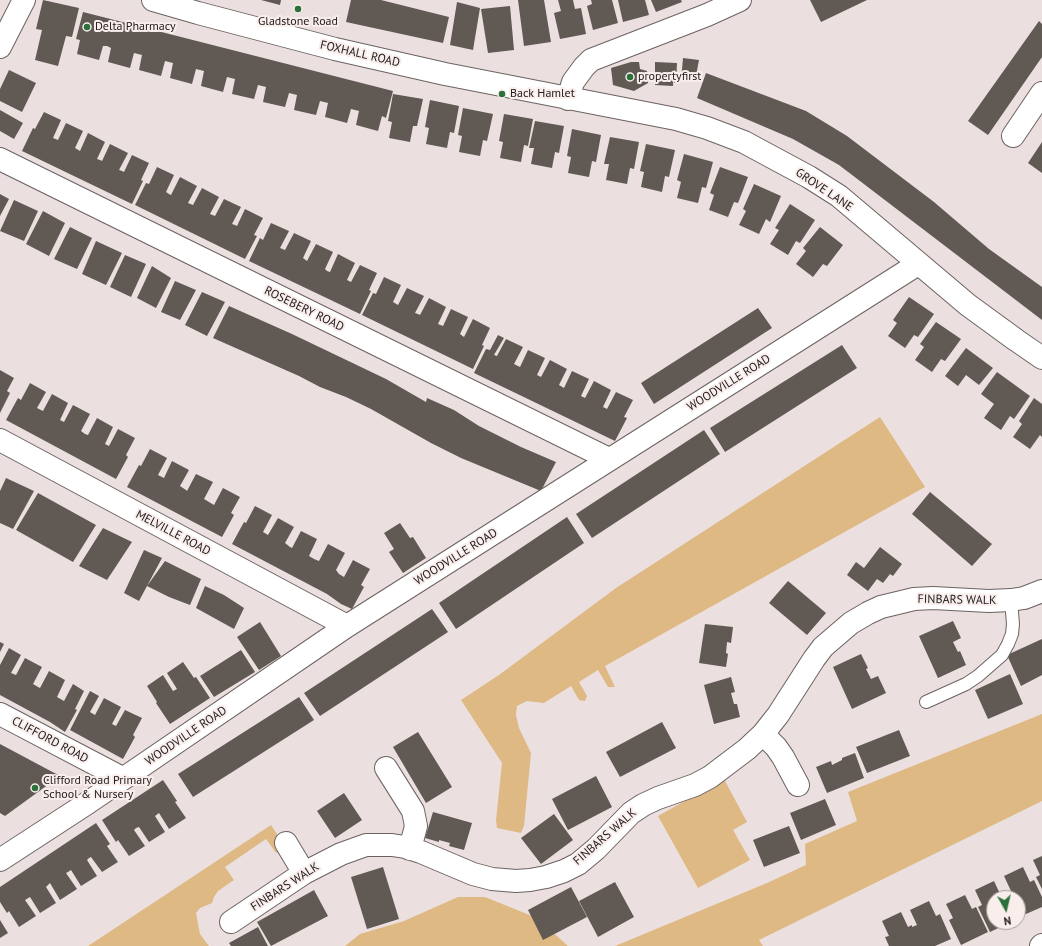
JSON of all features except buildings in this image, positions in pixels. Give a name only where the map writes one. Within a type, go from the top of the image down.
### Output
[{"type":"street","points":[[0,47],[24,0]]},
{"type":"street","name":"FOXHALL ROAD","points":[[153,0],[200,7],[335,49],[445,74],[568,99]]},
{"type":"street","points":[[568,99],[573,82],[591,60],[707,15],[740,0]]},
{"type":"street","points":[[1013,136],[1042,93]]},
{"type":"street","name":"GROVE LANE","points":[[568,99],[676,119],[707,128],[744,142],[809,177],[839,196],[918,264],[974,309],[1042,358]]},
{"type":"street","name":"ROSEBERY ROAD","points":[[0,159],[609,459]]},
{"type":"street","name":"WOODVILLE ROAD","points":[[0,860],[86,804],[347,626],[918,264]]},
{"type":"street","name":"MELVILLE ROAD","points":[[0,440],[347,626]]},
{"type":"street","name":"FINBARS WALK","points":[[231,922],[304,873],[341,854],[366,845],[392,845],[410,849],[421,852],[473,874],[492,879],[516,881],[546,877],[564,871],[578,864],[596,849],[631,813],[643,805],[695,785],[710,777],[747,749],[763,734],[778,715],[823,647],[851,623],[868,613],[887,605],[914,599],[933,598],[989,601],[1011,600],[1024,598],[1042,591]]},
{"type":"street","name":"CLIFFORD ROAD","points":[[0,714],[122,778]]},
{"type":"street","points":[[763,734],[784,757],[798,785]]},
{"type":"street","points":[[386,768],[413,811],[416,826],[410,849]]},
{"type":"street","points":[[286,844],[304,873]]},
{"type":"lane","points":[[926,702],[966,684],[978,676],[1002,655],[1012,634],[1013,624],[1011,600]]},
{"type":"shaded area","points":[[880,417],[925,487],[605,666],[615,687],[608,687],[598,670],[579,682],[587,696],[585,701],[579,700],[571,686],[544,703],[527,701],[517,706],[516,715],[519,728],[531,753],[524,826],[521,833],[497,828],[496,820],[502,763],[461,700],[499,675],[616,588]]},
{"type":"shaded area","points":[[1042,714],[1042,801],[759,940],[763,946],[615,946],[767,883],[806,865],[805,844],[857,821],[848,792]]},
{"type":"shaded area","points":[[724,779],[747,822],[733,830],[750,860],[698,888],[658,816]]},
{"type":"shaded area","points":[[271,825],[284,845],[284,848],[276,853],[266,839],[225,867],[234,880],[218,891],[212,903],[200,908],[196,913],[200,934],[209,946],[88,946]]},
{"type":"shaded area","points":[[458,897],[485,897],[537,918],[568,946],[345,946],[360,934],[404,921]]},
{"type":"place","name":"Gladstone Road","points":[[298,9]]},
{"type":"place","name":"Delta Pharmacy","points":[[87,27]]},
{"type":"place","name":"propertyfirst","points":[[630,77]]},
{"type":"place","name":"Back Hamlet","points":[[502,94]]},
{"type":"place","name":"Clifford Road Primary School & Nursery","points":[[35,788]]}]
